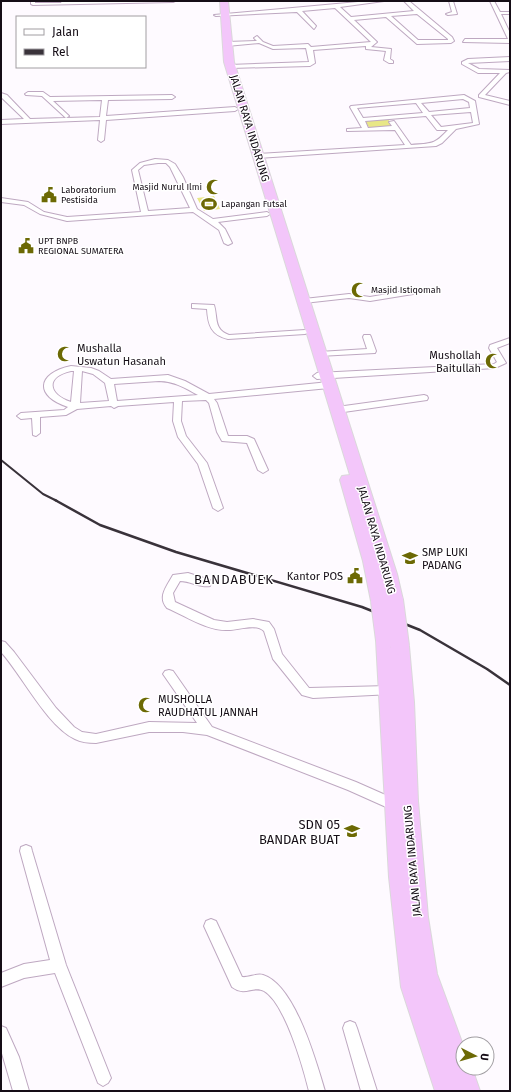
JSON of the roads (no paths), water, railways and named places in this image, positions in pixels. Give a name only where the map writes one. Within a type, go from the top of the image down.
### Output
[{"type":"highway","name":"JALAN RAYA INDARUNG","points":[[220,8],[231,66],[245,108],[258,155],[271,218]]},
{"type":"highway","name":"JALAN RAYA INDARUNG","points":[[220,8],[222,64],[235,109],[271,218],[319,354],[323,381],[339,446],[354,483]]},
{"type":"highway","name":"JALAN RAYA INDARUNG","points":[[302,305],[305,332],[323,381],[337,410],[372,561],[387,601],[392,643],[395,804],[401,892],[413,987],[448,1091]]},
{"type":"highway","name":"JALAN RAYA INDARUNG","points":[[392,682],[407,801],[419,932],[426,974],[467,1091]]},
{"type":"street","points":[[33,1],[33,4],[63,2],[173,1]]},
{"type":"street","points":[[220,8],[298,10],[382,1]]},
{"type":"street","points":[[387,15],[417,42],[451,41],[450,38],[406,1]]},
{"type":"street","points":[[448,14],[455,13],[451,1]]},
{"type":"street","points":[[465,41],[510,40],[492,1]]},
{"type":"street","points":[[336,6],[374,42],[370,44],[368,48],[389,50],[387,60],[391,62]]},
{"type":"street","points":[[298,10],[314,27]]},
{"type":"street","points":[[350,19],[418,12]]},
{"type":"street","points":[[498,13],[510,13]]},
{"type":"street","points":[[504,27],[510,27]]},
{"type":"street","points":[[227,44],[258,40],[270,47],[309,46],[310,49],[370,44]]},
{"type":"street","points":[[322,48],[323,56]]},
{"type":"street","points":[[231,66],[311,64],[310,49]]},
{"type":"street","points":[[508,71],[478,71],[464,63],[468,61],[510,59]]},
{"type":"street","points":[[472,101],[480,96],[508,71]]},
{"type":"street","points":[[28,94],[41,94],[68,110],[103,119],[235,109]]},
{"type":"street","points":[[1,95],[5,96],[28,120]]},
{"type":"street","points":[[366,130],[353,107],[480,96],[510,103]]},
{"type":"street","points":[[1,122],[28,120],[68,110],[105,98],[140,103],[172,97]]},
{"type":"street","points":[[464,97],[472,101]]},
{"type":"street","points":[[101,140],[105,98]]},
{"type":"street","points":[[49,99],[68,110]]},
{"type":"street","points":[[417,101],[445,136]]},
{"type":"street","points":[[440,129],[476,124],[472,101]]},
{"type":"street","points":[[140,103],[140,117]]},
{"type":"street","points":[[361,120],[473,110]]},
{"type":"street","points":[[388,118],[409,145]]},
{"type":"street","points":[[349,130],[396,128]]},
{"type":"street","points":[[258,155],[409,145],[434,145],[440,142],[454,128]]},
{"type":"street","points":[[145,213],[136,170],[140,165],[155,162],[172,164],[187,192],[194,210]]},
{"type":"street","points":[[1,200],[26,203],[42,213],[67,219],[194,210],[222,229],[228,243]]},
{"type":"street","points":[[212,221],[271,218]]},
{"type":"street","points":[[302,305],[349,296],[370,299],[410,292]]},
{"type":"street","points":[[195,306],[211,306],[214,328],[216,332],[223,336],[242,338],[305,332]]},
{"type":"street","points":[[319,354],[372,351],[373,349],[367,337]]},
{"type":"street","points":[[114,405],[109,382],[100,373],[78,369],[61,370],[54,374],[48,383],[48,390],[52,395],[68,405],[75,406],[114,405],[178,400],[323,381],[499,366],[502,362],[493,346],[495,344],[510,340]]},
{"type":"street","points":[[75,406],[78,369]]},
{"type":"street","points":[[109,382],[168,378],[182,383],[208,397],[216,409],[223,437],[229,440],[242,439],[251,441],[263,470]]},
{"type":"street","points":[[337,410],[424,398]]},
{"type":"street","points":[[178,400],[177,421],[182,437],[202,464],[218,508]]},
{"type":"street","points":[[21,416],[66,412],[75,406]]},
{"type":"street","points":[[36,414],[36,433]]},
{"type":"street","points":[[206,583],[188,577],[177,578],[168,593],[168,602],[171,605],[212,624],[227,626],[253,623],[265,625],[269,629],[278,656],[306,692],[313,693],[392,682]]},
{"type":"street","points":[[1,644],[32,681],[51,709],[70,730],[80,737],[106,738],[139,728],[177,726],[208,730],[395,804]]},
{"type":"street","points":[[169,674],[208,730]]},
{"type":"street","points":[[26,851],[59,965],[103,1078]]},
{"type":"street","points":[[211,926],[237,982],[241,985],[262,982],[270,985],[279,997],[299,1034],[317,1091]]},
{"type":"street","points":[[1,980],[24,971],[59,965]]},
{"type":"street","points":[[350,1028],[369,1091]]},
{"type":"street","points":[[1,1033],[12,1057],[21,1091]]},
{"type":"railway","points":[[1,460],[43,494],[55,500]]},
{"type":"railway","points":[[55,500],[100,525],[176,552],[362,607],[420,630],[487,669],[510,685]]},
{"type":"place","name":"Masjid Nurul Ilmi","points":[[214,187]]},
{"type":"place","name":"Laboratorium Pestisida","points":[[49,195]]},
{"type":"place","name":"Lapangan Futsal","points":[[209,204]]},
{"type":"place","name":"UPT BNPB REGIONAL SUMATERA","points":[[26,246]]},
{"type":"place","name":"Masjid Istiqomah","points":[[359,290]]},
{"type":"place","name":"Mushalla Uswatun Hasanah","points":[[65,354]]},
{"type":"place","name":"Mushollah Baitullah","points":[[493,361]]},
{"type":"place","name":"SMP LUKI PADANG","points":[[410,558]]},
{"type":"place","name":"Kantor POS","points":[[355,576]]},
{"type":"place","name":"MUSHOLLA RAUDHATUL JANNAH","points":[[146,705]]},
{"type":"place","name":"SDN 05 BANDAR BUAT","points":[[352,831]]},
{"type":"district","name":"BANDABUEK","points":[[234,579]]}]
